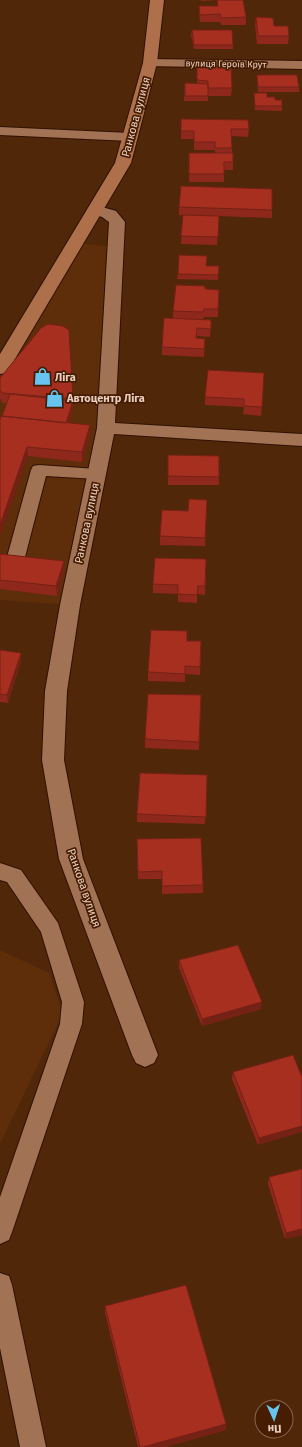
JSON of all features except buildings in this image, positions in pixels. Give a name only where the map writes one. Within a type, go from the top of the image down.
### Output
[{"type":"main road","name":"Ранкова вулиця","points":[[95,210],[123,163],[150,63],[157,0]]},
{"type":"main road","points":[[0,369],[95,210]]},
{"type":"street","name":"вулиця Героїв Крут","points":[[150,63],[302,65]]},
{"type":"street","name":"Ранкова вулиця","points":[[95,210],[110,214],[117,222],[106,428],[70,605],[56,691],[53,760],[71,859],[145,1055]]},
{"type":"street","points":[[106,428],[302,440]]},
{"type":"lane","points":[[0,131],[130,137]]},
{"type":"lane","points":[[16,557],[39,470],[97,474]]},
{"type":"lane","points":[[0,871],[14,876],[51,929],[73,1002],[68,1031],[0,1232]]},
{"type":"lane","points":[[0,1286],[33,1447]]},
{"type":"shaded area","name":"Автоцентр Ліга","points":[[75,243],[115,247],[106,428],[70,605],[0,600],[0,369]]},
{"type":"shaded area","points":[[0,950],[49,973],[63,1013],[0,1144]]},
{"type":"place","name":"Ліга","points":[[42,377]]},
{"type":"place","name":"Автоцентр Ліга","points":[[54,398]]}]
